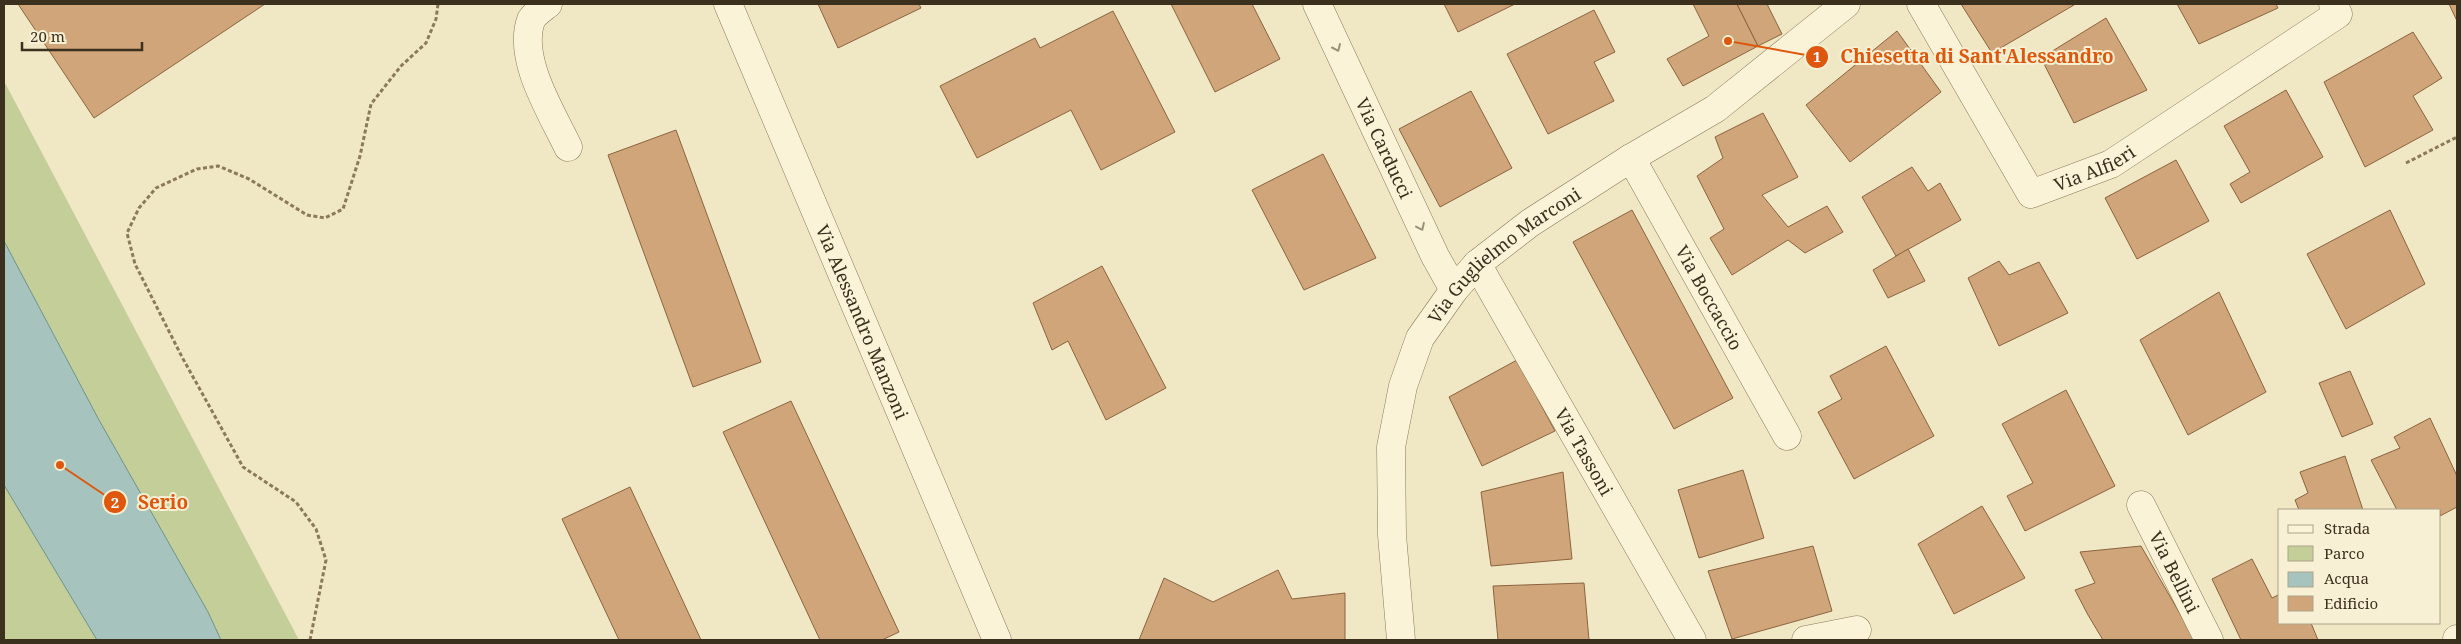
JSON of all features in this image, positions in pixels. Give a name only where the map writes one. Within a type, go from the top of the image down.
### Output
[{"type":"street","points":[[548,4],[532,19],[528,47],[536,80],[568,147]]},
{"type":"street","name":"Via Alessandro Manzoni","points":[[728,4],[997,640]]},
{"type":"street","name":"Via Carducci","points":[[1317,4],[1435,256],[1454,290]]},
{"type":"street","name":"Via Guglielmo Marconi","points":[[1401,640],[1392,536],[1391,447],[1403,386],[1420,338],[1454,290],[1477,264],[1530,223],[1631,158],[1715,109],[1846,4]]},
{"type":"street","name":"Via Alfieri","points":[[1920,4],[2031,194],[2111,164],[2335,9]]},
{"type":"street","name":"Via Boccaccio","points":[[1631,158],[1787,436]]},
{"type":"street","name":"Via Tassoni","points":[[1477,264],[1692,640]]},
{"type":"street","name":"Via Bellini","points":[[2141,504],[2209,640]]},
{"type":"street","points":[[1806,640],[1857,630]]},
{"type":"path","points":[[310,640],[326,560],[316,529],[296,502],[243,467],[182,357],[135,264],[127,232],[139,208],[156,188],[197,169],[218,166],[249,179],[307,215],[325,218],[343,209],[360,156],[371,104],[401,66],[426,43],[436,19],[438,4]]},
{"type":"path","points":[[2406,163],[2457,137]]},
{"type":"green space","points":[[4,81],[299,640],[221,640],[208,612],[99,420],[4,241]]},
{"type":"green space","points":[[4,485],[97,640],[4,640]]},
{"type":"water","points":[[4,241],[99,420],[208,612],[221,640],[97,640],[4,485]]},
{"type":"building","points":[[18,4],[265,4],[94,118]]},
{"type":"building","points":[[818,4],[919,4],[921,8],[838,48]]},
{"type":"building","points":[[1171,4],[1252,4],[1280,59],[1215,92]]},
{"type":"building","points":[[1444,4],[1515,4],[1458,32]]},
{"type":"building","points":[[1693,4],[1737,4],[1758,46],[1683,86],[1667,59],[1709,36]]},
{"type":"building","points":[[1737,4],[1767,4],[1782,34],[1758,46]]},
{"type":"building","points":[[1961,4],[2073,4],[2074,5],[1992,53]]},
{"type":"building","points":[[2177,4],[2276,4],[2278,8],[2199,44]]},
{"type":"building","points":[[2449,4],[2457,4],[2457,21]]},
{"type":"building","points":[[1594,10],[1615,52],[1594,62],[1614,101],[1548,134],[1507,54]]},
{"type":"building","points":[[1113,11],[1175,132],[1101,170],[1071,110],[977,158],[940,86],[1035,38],[1040,48]]},
{"type":"building","points":[[2106,18],[2147,90],[2074,123],[2041,58]]},
{"type":"building","points":[[1897,31],[1941,92],[1850,162],[1806,105]]},
{"type":"building","points":[[2413,32],[2442,78],[2413,96],[2433,130],[2365,167],[2324,82]]},
{"type":"building","points":[[2286,90],[2323,157],[2241,203],[2230,184],[2250,172],[2224,126]]},
{"type":"building","points":[[1471,91],[1512,168],[1440,207],[1399,129]]},
{"type":"building","points":[[1763,113],[1798,177],[1762,195],[1788,227],[1827,206],[1843,232],[1805,253],[1788,240],[1732,275],[1710,238],[1724,229],[1697,176],[1723,158],[1715,137]]},
{"type":"building","points":[[676,130],[761,362],[693,387],[608,155]]},
{"type":"building","points":[[1323,154],[1376,258],[1304,290],[1252,190]]},
{"type":"building","points":[[2176,160],[2209,221],[2137,259],[2105,198]]},
{"type":"building","points":[[1912,167],[1928,191],[1940,183],[1961,220],[1896,256],[1862,197]]},
{"type":"building","points":[[1632,210],[1733,398],[1674,429],[1573,242]]},
{"type":"building","points":[[2390,210],[2425,284],[2346,329],[2307,254]]},
{"type":"building","points":[[1908,249],[1925,281],[1888,298],[1873,270]]},
{"type":"building","points":[[1999,261],[2009,275],[2039,262],[2068,313],[1999,346],[1968,278]]},
{"type":"building","points":[[1102,266],[1166,388],[1106,420],[1068,341],[1052,350],[1033,303]]},
{"type":"building","points":[[2219,292],[2266,392],[2188,435],[2140,340]]},
{"type":"building","points":[[1886,346],[1934,436],[1854,479],[1818,412],[1842,399],[1830,376]]},
{"type":"building","points":[[1517,360],[1555,431],[1482,466],[1449,397]]},
{"type":"building","points":[[2350,371],[2373,424],[2342,437],[2319,383]]},
{"type":"building","points":[[2066,390],[2115,486],[2025,531],[2007,496],[2033,483],[2002,424]]},
{"type":"building","points":[[791,401],[899,632],[882,640],[820,640],[723,432]]},
{"type":"building","points":[[2430,418],[2457,476],[2457,507],[2441,515],[2441,509],[2396,509],[2371,460],[2400,448],[2394,437]]},
{"type":"building","points":[[2345,456],[2363,509],[2299,509],[2295,500],[2308,493],[2300,472]]},
{"type":"building","points":[[1743,470],[1764,538],[1699,558],[1678,490]]},
{"type":"building","points":[[1563,472],[1572,559],[1491,566],[1481,492]]},
{"type":"building","points":[[630,487],[701,640],[619,640],[562,519]]},
{"type":"building","points":[[1982,506],[2025,578],[1954,614],[1918,544]]},
{"type":"building","points":[[1813,546],[1832,611],[1732,639],[1708,571]]},
{"type":"building","points":[[2141,546],[2195,640],[2103,640],[2088,615],[2075,590],[2095,583],[2080,552]]},
{"type":"building","points":[[2252,559],[2272,598],[2278,595],[2278,624],[2311,624],[2318,640],[2241,640],[2212,579]]},
{"type":"building","points":[[1278,570],[1292,599],[1345,593],[1345,640],[1139,640],[1164,578],[1213,602]]},
{"type":"building","points":[[1584,583],[1589,640],[1498,640],[1493,586]]},
{"type":"place","name":"Chiesetta di Sant'Alessandro","points":[[1728,41]]},
{"type":"place","name":"Serio","points":[[60,465]]}]
